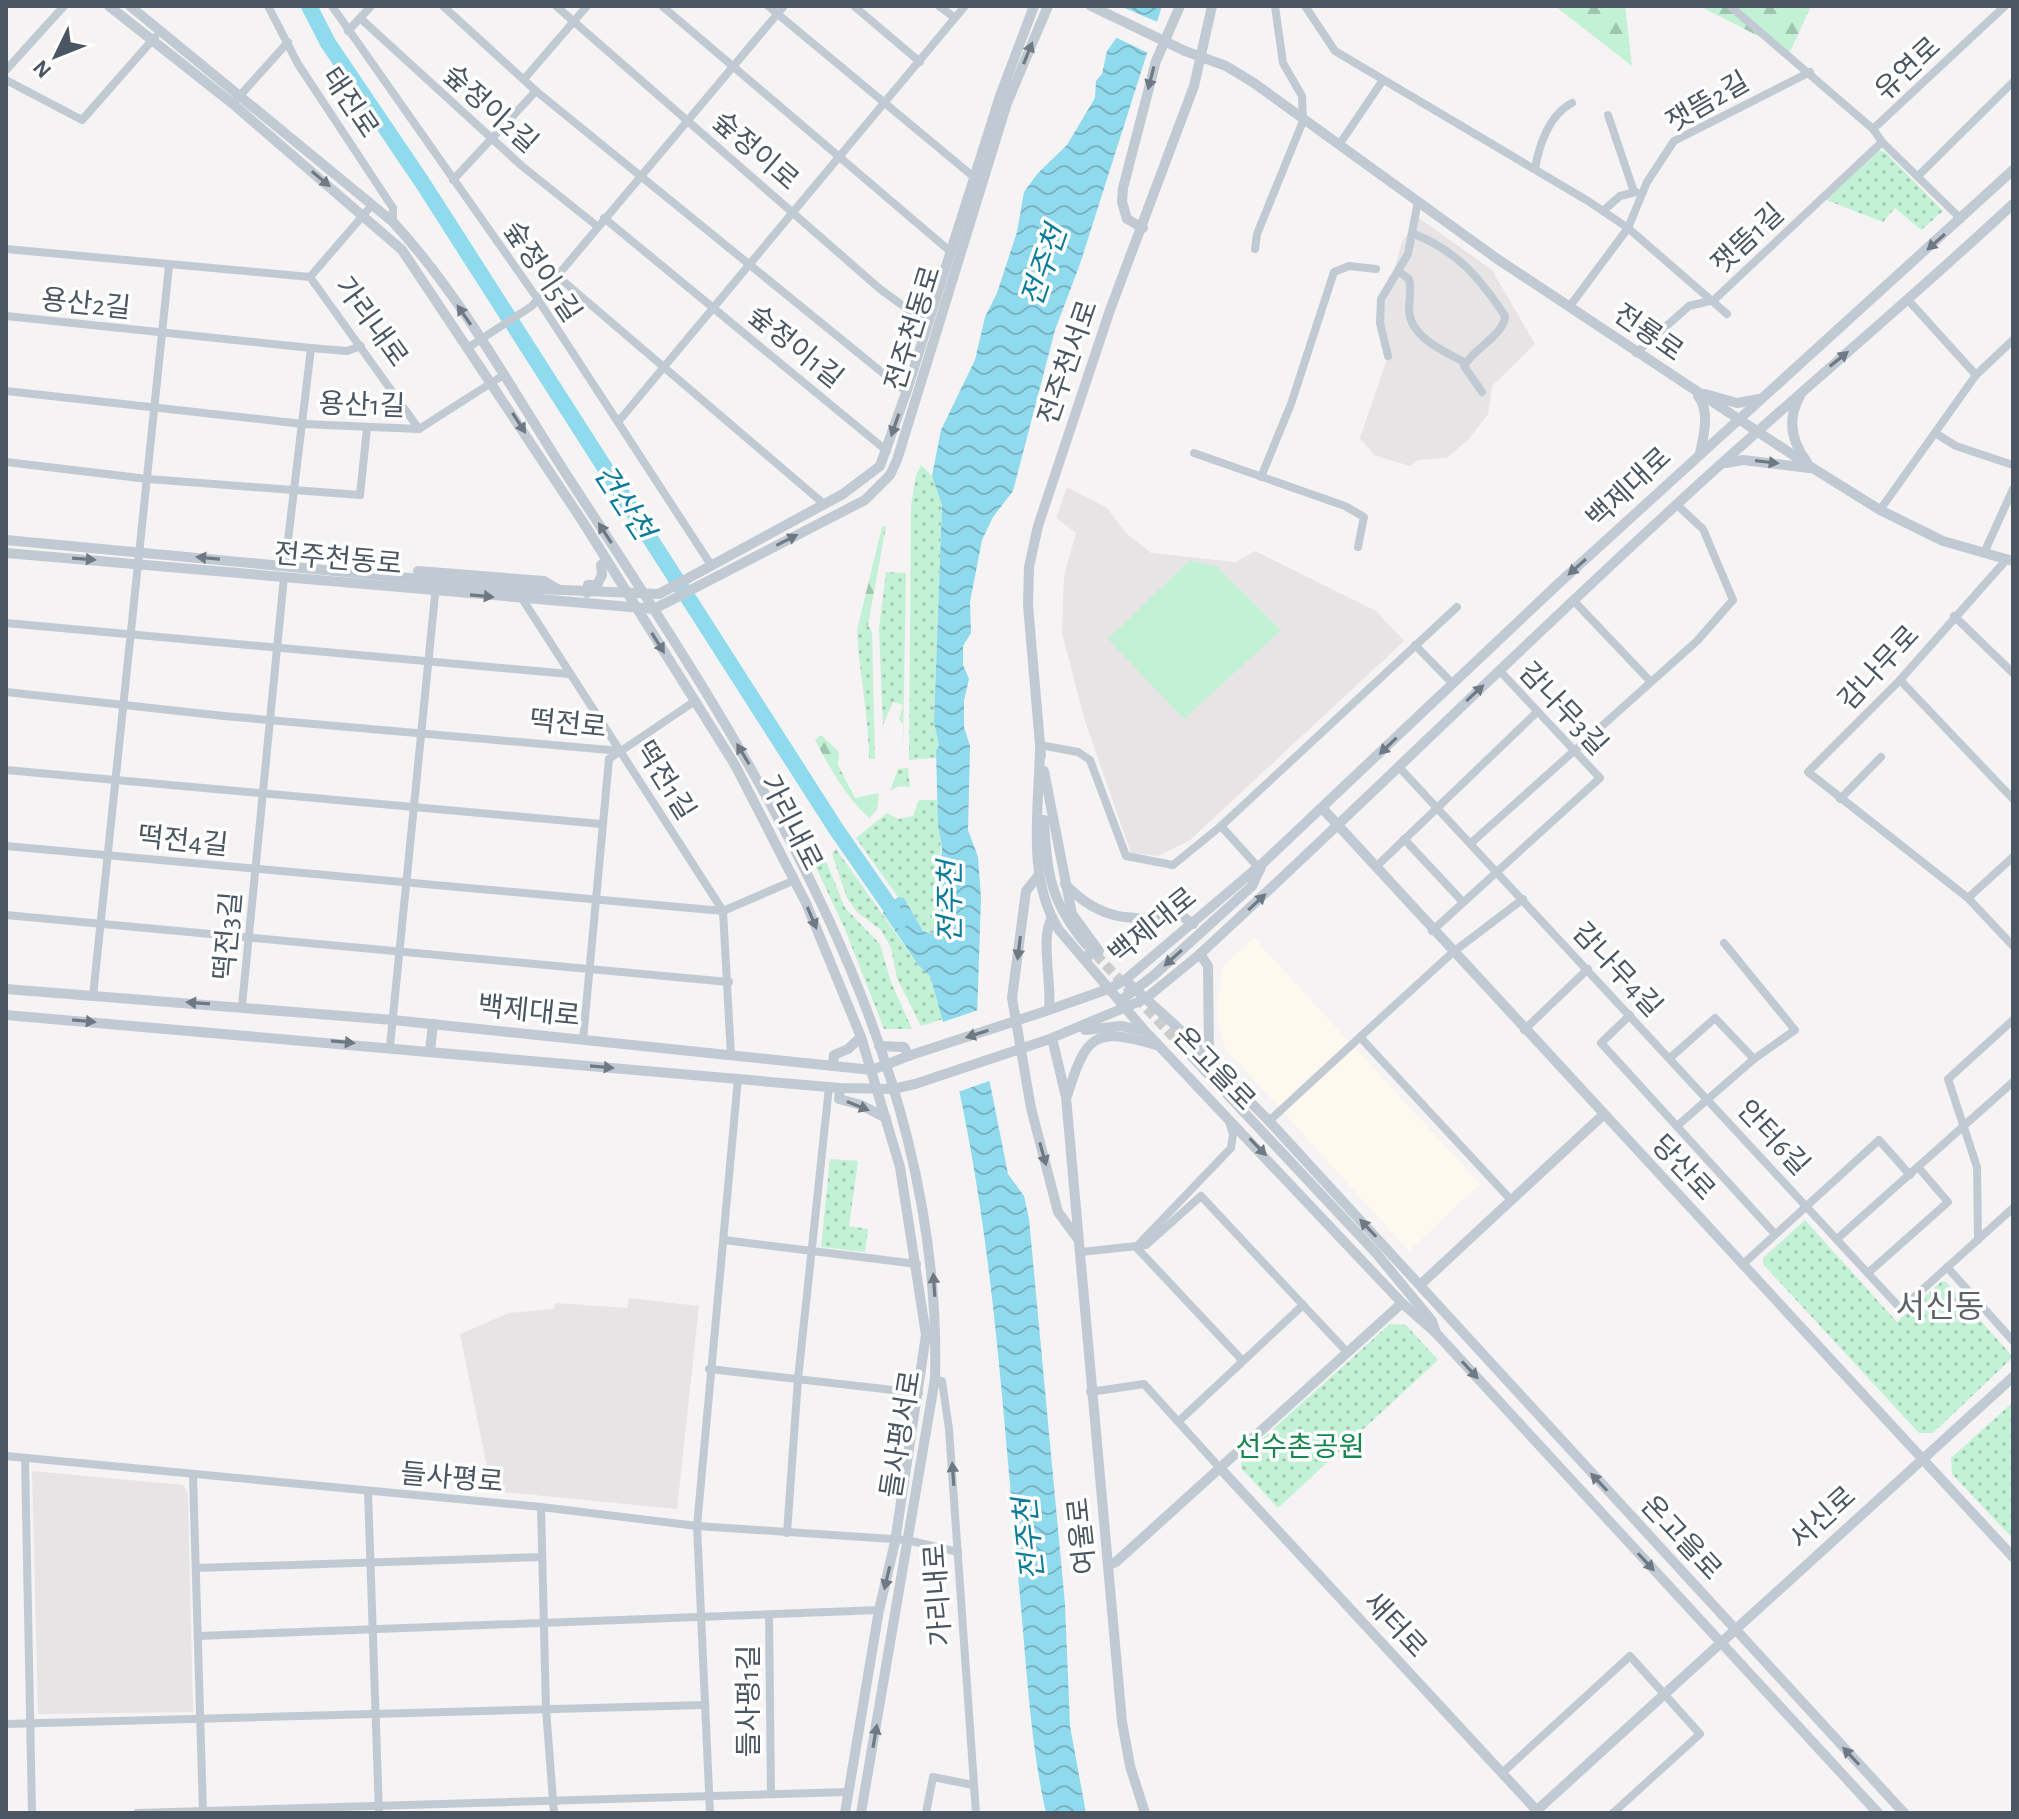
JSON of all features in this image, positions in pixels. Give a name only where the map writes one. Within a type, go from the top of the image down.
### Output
[{"type":"street","points":[[6,70],[64,6]]},
{"type":"street","name":"가리내로","points":[[109,6],[393,222],[419,250],[484,338],[502,376],[645,595],[659,607],[761,784],[808,874],[887,1064]]},
{"type":"street","name":"가리내로","points":[[130,6],[402,250],[469,347],[630,595],[735,765],[795,880],[861,1037],[900,1167],[926,1335]]},
{"type":"street","name":"태진로","points":[[268,6],[298,64],[393,208],[393,222]]},
{"type":"street","name":"숲정이5길","points":[[332,6],[618,422],[711,570]]},
{"type":"street","points":[[348,31],[371,6]]},
{"type":"street","name":"숲정이2길","points":[[443,6],[536,91],[704,229]]},
{"type":"street","name":"숲정이로","points":[[556,6],[898,304],[928,324]]},
{"type":"street","points":[[525,78],[587,6]]},
{"type":"street","points":[[662,6],[951,252]]},
{"type":"street","points":[[768,6],[975,178]]},
{"type":"street","points":[[469,347],[535,302],[784,6]]},
{"type":"street","points":[[854,6],[920,62]]},
{"type":"street","points":[[939,6],[955,18]]},
{"type":"street","name":"숲정이1길","points":[[618,422],[965,6]]},
{"type":"street","name":"전주천동로","points":[[711,570],[868,478],[880,466],[1000,96],[1034,6]]},
{"type":"street","name":"전주천동로","points":[[6,540],[284,577],[645,595],[659,594],[865,500],[890,475],[1007,103],[1048,6]]},
{"type":"street","name":"전룡로","points":[[1091,6],[1254,83],[1303,121],[1636,353],[1880,510],[1943,541],[2010,560]]},
{"type":"street","points":[[1143,228],[1127,219],[1122,202],[1123,188],[1156,61],[1180,6]]},
{"type":"street","name":"전주천서로","points":[[1085,943],[1060,910],[1047,874],[1040,747],[1030,645],[1029,567],[1055,472],[1202,57],[1212,6]]},
{"type":"street","points":[[1255,249],[1257,234],[1303,121],[1302,96],[1283,63],[1275,6]]},
{"type":"street","points":[[1305,6],[1335,51],[1603,211],[1628,228],[1727,314]]},
{"type":"street","points":[[1730,6],[1873,129],[1882,142],[1961,219]]},
{"type":"street","name":"유연로","points":[[1873,129],[2005,6]]},
{"type":"street","name":"숲정이2길","points":[[360,18],[492,139],[597,226]]},
{"type":"street","points":[[6,80],[82,120],[160,30]]},
{"type":"street","points":[[236,100],[288,42]]},
{"type":"street","name":"잿뜸2길","points":[[1570,306],[1628,228],[1662,155],[1688,131],[1810,72]]},
{"type":"street","points":[[1339,145],[1383,80]]},
{"type":"street","points":[[1918,176],[2013,82]]},
{"type":"street","points":[[453,180],[536,91]]},
{"type":"street","points":[[1535,169],[1538,150],[1556,111],[1572,103]]},
{"type":"street","points":[[1608,115],[1619,140],[1634,192]]},
{"type":"street","name":"잿뜸1길","points":[[1636,353],[1689,306],[1714,300],[1882,142]]},
{"type":"street","name":"백제대로","points":[[6,989],[393,1020],[872,1070],[1111,988],[1193,924],[1261,864],[1700,453],[1739,421],[2013,170]]},
{"type":"street","points":[[1603,211],[1620,196],[1644,190]]},
{"type":"street","points":[[1388,356],[1380,323],[1381,299],[1398,271],[1414,234],[1418,201]]},
{"type":"street","name":"백제대로","points":[[6,1015],[390,1046],[834,1088],[878,1089],[915,1084],[1071,1032],[1123,1004],[1145,999],[1200,954],[1338,827],[1398,766],[1676,504],[1805,387],[1909,301],[2013,204]]},
{"type":"street","name":"가리내로","points":[[372,205],[310,277],[419,429]]},
{"type":"street","name":"숲정이1길","points":[[604,218],[887,451]]},
{"type":"street","name":"숲정이1길","points":[[704,229],[907,390]]},
{"type":"street","points":[[1414,234],[1441,245],[1473,271],[1505,316],[1502,327],[1466,363]]},
{"type":"street","name":"용산2길","points":[[6,249],[310,277]]},
{"type":"street","name":"용산2길","points":[[138,558],[169,266]]},
{"type":"street","points":[[1261,477],[1291,404],[1334,272],[1349,266],[1376,269]]},
{"type":"street","points":[[1398,271],[1409,279],[1409,315],[1414,327],[1445,352],[1466,363]]},
{"type":"street","points":[[556,275],[824,504]]},
{"type":"street","points":[[1909,301],[1976,375]]},
{"type":"street","name":"용산2길","points":[[6,316],[236,340]]},
{"type":"street","name":"용산1길","points":[[236,340],[347,351],[361,346]]},
{"type":"street","points":[[1880,510],[1976,375],[2013,340]]},
{"type":"street","name":"용산1길","points":[[285,565],[311,348]]},
{"type":"street","points":[[1466,363],[1468,375],[1482,392]]},
{"type":"street","points":[[419,429],[502,376]]},
{"type":"street","points":[[1805,387],[1791,413],[1794,437],[1812,468]]},
{"type":"street","points":[[6,391],[156,409]]},
{"type":"street","points":[[1692,391],[1737,403],[1753,402],[1764,396]]},
{"type":"street","points":[[1692,391],[1704,410],[1700,453]]},
{"type":"street","name":"용산1길","points":[[156,409],[303,424],[419,429]]},
{"type":"street","points":[[6,462],[148,479],[360,495],[367,428]]},
{"type":"street","points":[[1935,433],[1956,446],[2013,465]]},
{"type":"street","points":[[1194,453],[1345,506],[1364,517],[1358,547]]},
{"type":"street","points":[[1720,465],[1743,460],[1812,468]]},
{"type":"street","points":[[1984,553],[2013,489]]},
{"type":"street","points":[[1471,843],[1572,749],[1697,641],[1733,600],[1703,529],[1676,504]]},
{"type":"street","name":"전주천동로","points":[[6,553],[285,565],[397,575],[436,586],[523,600],[636,609],[659,607]]},
{"type":"street","name":"떡전4길","points":[[93,996],[138,558]]},
{"type":"street","points":[[587,593],[588,585],[597,585],[602,575],[601,565],[607,560]]},
{"type":"street","name":"감나무로","points":[[2010,560],[1954,616],[1900,680],[1808,772],[1968,898],[2013,946]]},
{"type":"street","points":[[397,575],[399,569],[544,581],[560,591]]},
{"type":"street","points":[[659,607],[711,570]]},
{"type":"street","name":"떡전3길","points":[[242,1006],[284,577]]},
{"type":"street","points":[[390,1046],[436,586]]},
{"type":"street","name":"떡전1길","points":[[523,600],[723,911],[731,1056]]},
{"type":"street","points":[[1573,600],[1650,681]]},
{"type":"street","points":[[1046,1011],[1051,977],[1046,928],[1052,918],[1039,875],[1040,747],[1078,752],[1090,760],[1126,856],[1173,865],[1221,826],[1457,607]]},
{"type":"street","points":[[1954,616],[2013,673]]},
{"type":"street","points":[[6,623],[569,674]]},
{"type":"street","points":[[1415,645],[1453,684]]},
{"type":"street","name":"감나무3길","points":[[1496,870],[1503,868],[1600,778],[1499,670]]},
{"type":"street","points":[[1900,680],[2013,799]]},
{"type":"street","points":[[6,692],[269,719]]},
{"type":"street","name":"떡전로","points":[[269,719],[621,751],[695,701]]},
{"type":"street","points":[[1381,862],[1537,712]]},
{"type":"street","name":"전주천서로","points":[[1040,747],[1072,914],[1099,951],[1084,957]]},
{"type":"street","points":[[583,1040],[593,901],[609,759],[621,751]]},
{"type":"street","points":[[1840,799],[1881,757]]},
{"type":"street","name":"감나무4길","points":[[1398,766],[1708,1099]]},
{"type":"street","points":[[6,770],[114,780]]},
{"type":"street","name":"떡전4길","points":[[114,780],[264,795]]},
{"type":"street","points":[[264,795],[601,824]]},
{"type":"street","name":"당산로","points":[[1322,808],[1452,953],[2013,1557]]},
{"type":"street","points":[[1123,1004],[1252,886],[1261,864],[1221,826]]},
{"type":"street","points":[[1404,839],[1462,901]]},
{"type":"street","name":"떡전4길","points":[[6,846],[255,870]]},
{"type":"street","points":[[1968,898],[2013,857]]},
{"type":"street","name":"떡전3길","points":[[255,870],[408,883]]},
{"type":"street","points":[[1432,931],[1496,870]]},
{"type":"street","points":[[1039,875],[1026,891],[1012,998],[1031,1108],[1058,1212],[1080,1246],[1136,1247],[1146,1245],[1201,1196],[1347,1352]]},
{"type":"street","points":[[408,883],[723,911],[795,880]]},
{"type":"street","points":[[1064,884],[1084,904],[1103,914],[1146,919],[1182,916],[1193,924]]},
{"type":"street","points":[[1269,1121],[1452,953],[1523,899]]},
{"type":"street","points":[[6,915],[729,982]]},
{"type":"street","name":"온고을로","points":[[1052,918],[1145,1031],[1402,1303],[1436,1333],[1878,1813]]},
{"type":"street","points":[[1677,1126],[1754,1059],[1795,1030],[1724,943]]},
{"type":"street","points":[[1200,954],[1208,966],[1209,1058]]},
{"type":"street","points":[[1524,1030],[1588,969]]},
{"type":"street","name":"온고을로","points":[[1125,980],[1209,1058],[1269,1121],[1904,1813]]},
{"type":"street","points":[[1630,1015],[1601,1043],[1775,1234]]},
{"type":"street","points":[[1670,1058],[1715,1018],[1754,1059]]},
{"type":"street","points":[[1978,1240],[1977,1167],[1948,1079],[2013,1020]]},
{"type":"street","points":[[430,1051],[433,1024]]},
{"type":"street","points":[[1071,1032],[1121,1026],[1145,1031]]},
{"type":"street","points":[[1066,1097],[1080,1056],[1098,1038],[1124,1034],[1159,1045]]},
{"type":"street","points":[[833,1066],[834,1055],[848,1049],[861,1037]]},
{"type":"street","points":[[1360,1037],[1512,1201]]},
{"type":"street","name":"여울로","points":[[1050,1039],[1066,1097],[1090,1392],[1122,1722],[1130,1766],[1145,1813]]},
{"type":"street","points":[[879,1046],[904,1047],[910,1056]]},
{"type":"street","name":"온고을로","points":[[1182,1046],[1376,1253],[1418,1293],[1423,1290]]},
{"type":"street","points":[[683,1074],[684,1051]]},
{"type":"street","name":"들사평서로","points":[[861,1813],[935,1379],[934,1278],[913,1165],[887,1064]]},
{"type":"street","name":"들사평1길","points":[[710,1813],[697,1526],[738,1078]]},
{"type":"street","points":[[1837,1239],[2013,1082]]},
{"type":"street","points":[[834,1088],[839,1099],[886,1118]]},
{"type":"street","points":[[787,1533],[811,1250],[834,1088]]},
{"type":"street","points":[[2005,1089],[2013,1097]]},
{"type":"street","name":"안터6길","points":[[1708,1099],[1901,1309],[2013,1208]]},
{"type":"street","name":"온고을로","points":[[1136,1247],[1231,1148],[1233,1134],[1226,1114]]},
{"type":"street","points":[[1423,1290],[1603,1115]]},
{"type":"street","name":"안터6길","points":[[1742,1265],[1879,1140],[1910,1175]]},
{"type":"street","points":[[1868,1273],[1948,1202],[1918,1167]]},
{"type":"street","points":[[724,1240],[917,1264]]},
{"type":"street","points":[[1136,1247],[1242,1360]]},
{"type":"street","name":"온고을로","points":[[1376,1253],[1432,1321],[1436,1333]]},
{"type":"street","points":[[1947,1267],[2013,1341]]},
{"type":"street","points":[[1108,1565],[1116,1562],[1402,1303]]},
{"type":"street","points":[[1179,1421],[1303,1305]]},
{"type":"street","name":"들사평서로","points":[[845,1812],[879,1610],[895,1542],[926,1335]]},
{"type":"street","points":[[709,1369],[919,1393]]},
{"type":"street","name":"서신로","points":[[1537,1812],[2013,1377]]},
{"type":"street","name":"가리내로","points":[[935,1379],[942,1381],[949,1429],[976,1813]]},
{"type":"street","name":"새터로","points":[[1090,1392],[1144,1384],[1537,1812]]},
{"type":"street","name":"들사평로","points":[[6,1456],[541,1507],[697,1526],[895,1542],[907,1540]]},
{"type":"street","points":[[25,1459],[32,1813]]},
{"type":"street","points":[[193,1476],[203,1812]]},
{"type":"street","points":[[368,1492],[373,1564],[379,1809]]},
{"type":"street","points":[[541,1507],[546,1709],[554,1813]]},
{"type":"street","points":[[907,1540],[958,1552]]},
{"type":"street","points":[[196,1568],[542,1557]]},
{"type":"street","points":[[769,1615],[879,1610]]},
{"type":"street","name":"들사평1길","points":[[137,1813],[379,1809],[475,1802],[771,1793],[769,1615],[198,1636]]},
{"type":"street","points":[[1502,1773],[1630,1656],[1700,1734],[1613,1813]]},
{"type":"street","name":"들사평1길","points":[[6,1724],[704,1705]]},
{"type":"street","points":[[926,1813],[933,1777],[973,1785]]},
{"type":"street","points":[[771,1793],[848,1792]]},
{"type":"shaded area","points":[[1419,218],[1492,270],[1535,344],[1492,386],[1488,414],[1468,440],[1447,458],[1418,460],[1410,466],[1374,455],[1360,438],[1388,356],[1377,330],[1402,242]]},
{"type":"shaded area","points":[[1067,487],[1107,508],[1126,533],[1151,553],[1236,562],[1255,551],[1376,611],[1404,641],[1189,841],[1158,856],[1131,853],[1085,721],[1062,633],[1064,576],[1076,533],[1056,518]]},
{"type":"shaded area","points":[[1254,938],[1480,1184],[1409,1251],[1226,1049],[1218,1026],[1217,1004],[1223,966]]},
{"type":"shaded area","points":[[629,1298],[699,1306],[677,1509],[492,1491],[460,1334],[509,1313],[554,1309],[555,1303],[627,1308]]},
{"type":"shaded area","points":[[32,1471],[183,1485],[188,1494],[193,1712],[38,1714]]},
{"type":"green space","points":[[1555,6],[1625,6],[1632,66]]},
{"type":"green space","points":[[1699,6],[1811,6],[1790,52]]},
{"type":"green space","points":[[1878,150],[1885,152],[1943,211],[1921,230],[1895,208],[1883,222],[1824,199]]},
{"type":"green space","points":[[921,465],[932,476],[942,504],[934,722],[939,746],[936,758],[909,760],[911,506],[916,475]]},
{"type":"green space","points":[[886,526],[868,625],[857,630],[882,527]]},
{"type":"green space","points":[[1190,560],[1217,567],[1281,630],[1184,719],[1108,639]]},
{"type":"green space","points":[[886,572],[906,573],[903,724],[899,720],[903,705],[893,702],[883,725],[884,753],[879,629]]},
{"type":"green space","points":[[868,625],[872,632],[875,759],[869,759],[857,630]]},
{"type":"green space","points":[[821,735],[839,752],[838,765],[855,798],[879,793],[877,810],[869,818],[845,791],[826,761],[815,740]]},
{"type":"green space","points":[[908,768],[910,787],[899,786],[890,791],[898,769]]},
{"type":"green space","points":[[919,800],[937,800],[939,811],[940,889],[932,934],[923,931],[904,898],[898,897],[856,838],[887,813],[898,819],[913,816]]},
{"type":"green space","points":[[836,849],[919,966],[930,976],[943,1019],[921,1026],[897,978],[891,948],[881,930],[857,912],[847,898],[832,854]]},
{"type":"green space","points":[[820,857],[826,861],[845,908],[880,944],[891,982],[912,1029],[884,1029],[845,929],[813,861]]},
{"type":"green space","points":[[830,1159],[858,1161],[849,1226],[868,1229],[865,1252],[821,1247]]},
{"type":"green space","points":[[1805,1220],[1897,1322],[1942,1281],[1946,1282],[2013,1357],[1933,1433],[1919,1433],[1763,1264],[1763,1258]]},
{"type":"green space","name":"선수촌공원","points":[[1390,1324],[1406,1325],[1438,1360],[1278,1508],[1241,1468],[1242,1457]]},
{"type":"green space","points":[[2013,1402],[2013,1539],[1952,1474],[1951,1458]]},
{"type":"water","name":"전주천","points":[[1124,6],[1162,6],[1080,264],[1055,330],[1013,491],[993,517],[982,540],[970,602],[971,633],[963,646],[963,665],[969,679],[964,701],[964,727],[970,746],[968,830],[978,857],[981,898],[977,1018],[1008,1174],[1024,1196],[1029,1219],[1065,1604],[1070,1726],[1086,1813],[1046,1813],[1030,1706],[990,1284],[967,1129],[951,1052],[930,976],[919,966],[883,913],[885,907],[898,897],[904,898],[923,931],[932,934],[935,927],[942,848],[938,825],[936,750],[939,746],[934,722],[942,505],[932,476],[941,430],[975,360],[985,317],[997,293],[1017,232],[1024,192],[1038,173],[1067,145],[1095,98],[1096,81],[1102,74],[1107,51],[1117,37]]},
{"type":"pier","points":[[1120,6],[1160,23],[1148,53],[1113,36]]},
{"type":"pier","points":[[981,1009],[992,1080],[958,1092],[940,1023]]},
{"type":"waterway","name":"건산천","points":[[309,6],[328,43],[422,182],[836,829],[900,921]]},
{"type":"tunnel","points":[[1085,943],[1182,1046]]},
{"type":"district","name":"서신동","points":[[1940,1306]]}]
